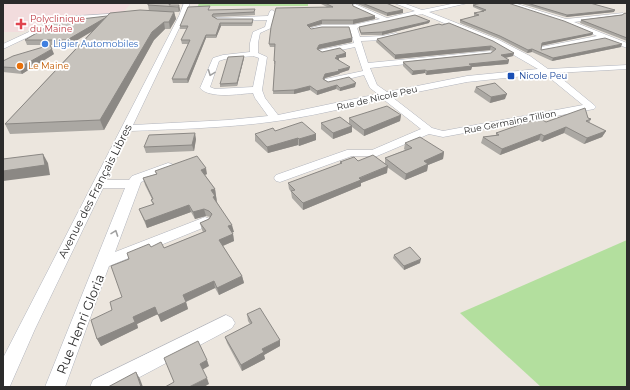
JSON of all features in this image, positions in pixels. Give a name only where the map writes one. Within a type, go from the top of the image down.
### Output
[{"type":"street","name":"Avenue des Français Libres","points":[[3,379],[27,326],[127,128],[179,16],[187,3]]},
{"type":"street","points":[[397,3],[497,42],[527,58],[547,71]]},
{"type":"street","points":[[311,29],[322,27],[353,27],[465,3]]},
{"type":"street","points":[[509,3],[566,21],[626,45]]},
{"type":"street","points":[[355,6],[387,20]]},
{"type":"street","points":[[3,47],[64,18],[135,14]]},
{"type":"street","points":[[566,21],[621,14]]},
{"type":"street","points":[[217,19],[271,15],[268,28],[257,32],[254,43],[254,54]]},
{"type":"street","name":"Rue Germaine Tillion","points":[[353,27],[373,86],[428,130],[435,133],[451,134],[591,107],[547,71]]},
{"type":"street","points":[[322,52],[357,42],[402,33]]},
{"type":"street","points":[[544,49],[604,36]]},
{"type":"street","points":[[328,81],[366,69],[490,52]]},
{"type":"street","points":[[257,90],[215,92],[209,91],[205,88],[216,60],[229,56],[246,56],[254,54],[262,57],[257,90],[260,98],[275,118]]},
{"type":"street","name":"Rue de Nicole Peu","points":[[127,128],[224,124],[275,118],[340,107],[466,79],[547,71],[627,67]]},
{"type":"street","points":[[280,178],[351,152],[373,154],[428,130]]},
{"type":"street","points":[[99,184],[133,184],[136,179],[168,167]]},
{"type":"street","name":"Rue Henri Gloria","points":[[55,387],[133,184]]},
{"type":"street","name":"Rue Henri Gloria","points":[[104,262],[205,222]]},
{"type":"street","points":[[100,387],[226,323]]},
{"type":"shaded area","name":"Polyclinique du Maine","points":[[131,3],[122,14],[57,16],[22,32],[3,32],[3,4]]},
{"type":"green space","points":[[199,3],[308,3],[308,6],[198,6]]},
{"type":"green space","points":[[627,240],[627,387],[541,387],[460,313]]},
{"type":"building","points":[[148,3],[170,3],[169,5],[179,5],[178,7],[148,5]]},
{"type":"building","points":[[325,3],[352,3],[353,6],[375,16],[353,20],[322,20],[307,25],[311,29],[322,27],[349,27],[352,38],[319,45],[317,49],[322,52],[340,48],[346,53],[336,56],[339,57],[335,58],[350,67],[325,74],[323,79],[328,82],[349,77],[356,83],[340,88],[337,85],[317,91],[310,86],[294,90],[273,91],[275,44],[269,44],[271,27],[276,8],[333,7]]},
{"type":"building","points":[[362,3],[386,3],[403,10],[387,13]]},
{"type":"building","points":[[482,3],[508,3],[564,21],[593,33],[542,43],[541,50],[605,38],[622,44],[553,58],[532,49],[528,50],[500,36],[460,20],[479,15],[474,13],[486,10],[473,5]]},
{"type":"building","points":[[527,3],[590,3],[615,10],[567,15]]},
{"type":"building","points":[[210,6],[208,10],[255,9],[254,12],[213,14],[212,16],[217,19],[253,19],[252,23],[220,23],[216,35],[206,35],[187,79],[172,79],[190,40],[181,40],[188,26],[180,26],[188,7]]},
{"type":"building","points":[[140,10],[174,12],[169,22],[164,22],[152,32],[100,120],[5,124],[110,13]]},
{"type":"building","points":[[625,13],[627,14],[627,38],[581,20],[622,15]]},
{"type":"building","points":[[415,15],[430,21],[382,32],[361,33],[359,27]]},
{"type":"building","points":[[107,16],[67,40],[25,40],[55,22]]},
{"type":"building","points":[[449,23],[493,41],[514,53],[501,55],[509,60],[469,64],[472,66],[413,71],[403,62],[491,53],[496,49],[491,46],[395,55],[377,39],[439,24],[442,25]]},
{"type":"building","points":[[50,45],[52,49],[19,68],[3,67],[3,61],[13,56]]},
{"type":"building","points":[[244,56],[237,83],[220,84],[228,57]]},
{"type":"building","points":[[495,83],[507,94],[491,97],[476,87]]},
{"type":"building","points":[[387,106],[401,115],[364,130],[349,118]]},
{"type":"building","points":[[585,108],[588,118],[591,119],[586,121],[606,131],[587,138],[566,127],[544,136],[541,134],[502,149],[483,137],[499,135],[496,133],[539,118],[546,122]]},
{"type":"building","points":[[340,117],[352,126],[333,133],[321,123]]},
{"type":"building","points":[[302,122],[316,134],[267,147],[255,134],[273,128],[275,131]]},
{"type":"building","points":[[195,133],[192,145],[144,147],[149,135]]},
{"type":"building","points":[[420,137],[444,152],[424,161],[428,164],[406,174],[385,158],[412,148],[405,143]]},
{"type":"building","points":[[43,154],[45,165],[3,171],[3,159]]},
{"type":"building","points":[[373,155],[388,166],[359,178],[361,180],[303,203],[291,191],[295,190],[288,183],[354,157],[358,161]]},
{"type":"building","points":[[197,156],[206,168],[201,170],[215,189],[211,190],[215,196],[213,197],[232,225],[228,226],[233,234],[219,240],[242,276],[217,288],[214,281],[183,295],[186,302],[158,315],[155,307],[133,317],[135,322],[97,339],[91,320],[112,310],[110,302],[122,297],[111,266],[129,259],[127,253],[149,244],[151,247],[161,242],[164,248],[206,231],[200,223],[209,219],[212,214],[204,209],[193,212],[189,205],[145,221],[139,209],[154,204],[151,200],[153,199],[143,178],[157,174],[155,171]]},
{"type":"building","points":[[410,247],[421,259],[404,266],[394,255]]},
{"type":"building","points":[[260,308],[280,340],[262,349],[264,352],[241,365],[225,337],[252,323],[247,314]]},
{"type":"building","points":[[198,341],[207,360],[200,364],[207,378],[189,387],[165,387],[174,382],[164,358]]},
{"type":"building","points":[[136,372],[141,387],[108,387]]},
{"type":"place","name":"Polyclinique du Maine","points":[[21,24]]},
{"type":"place","name":"Ligier Automobiles","points":[[45,44]]},
{"type":"place","name":"Le Maine","points":[[20,66]]},
{"type":"place","name":"Nicole Peu","points":[[511,76]]}]
